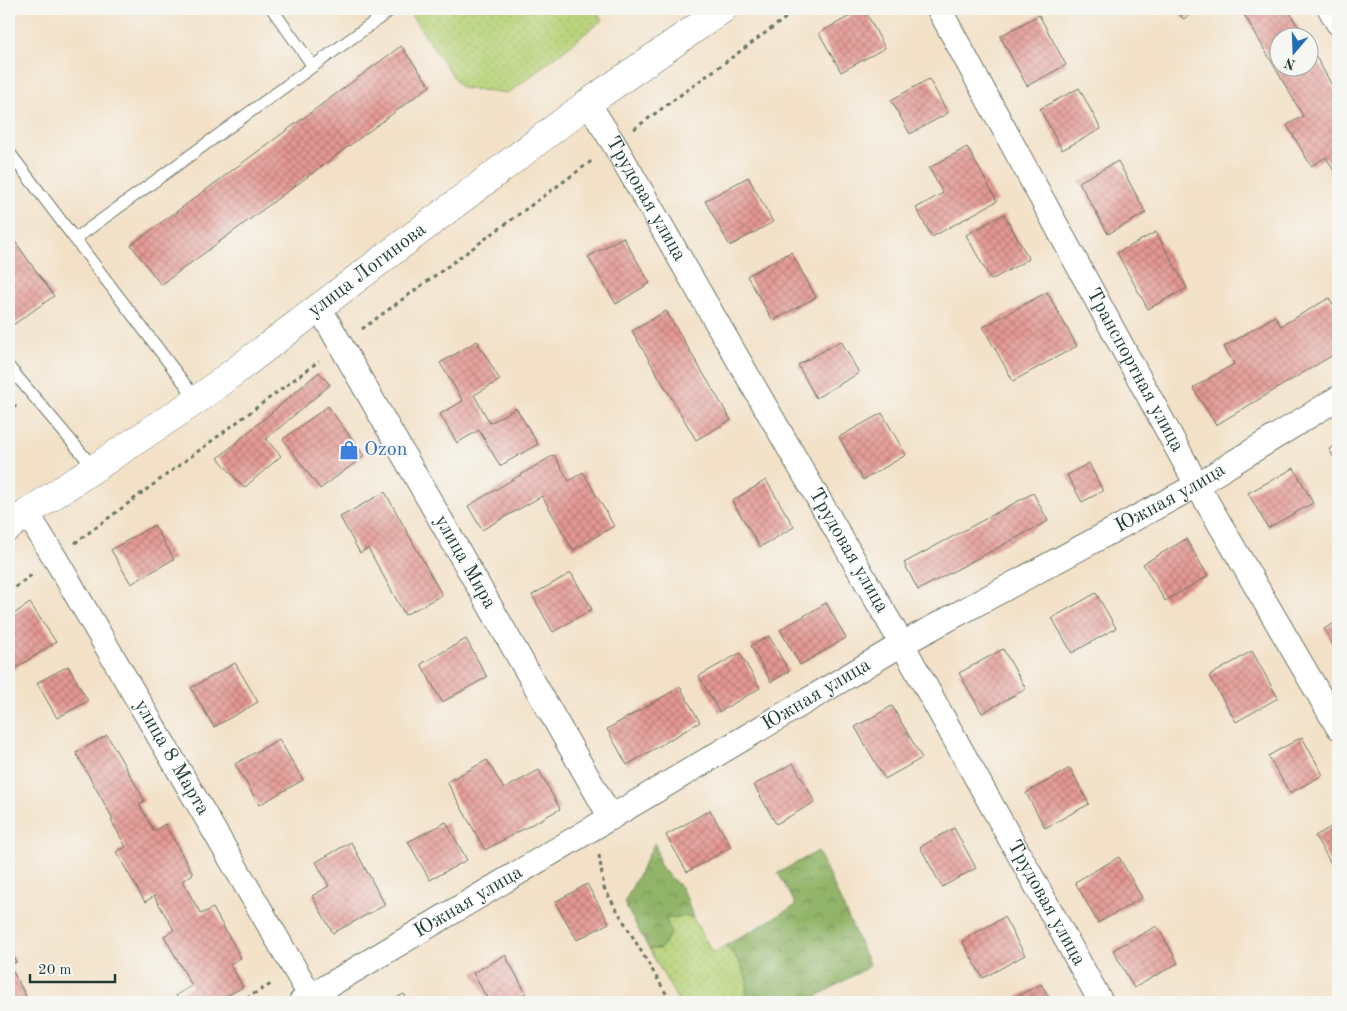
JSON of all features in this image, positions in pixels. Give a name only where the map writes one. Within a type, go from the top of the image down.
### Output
[{"type":"street","name":"улица Логинова","points":[[18,520],[197,400],[588,103],[723,9]]},
{"type":"street","name":"Транспортная улица","points":[[939,9],[1197,485],[1338,728]]},
{"type":"street","points":[[1330,9],[1338,23]]},
{"type":"street","name":"Трудовая улица","points":[[588,103],[614,144],[902,644],[1101,1002]]},
{"type":"street","name":"улица Мира","points":[[319,306],[602,823]]},
{"type":"street","name":"Южная улица","points":[[308,1000],[902,644],[1197,485],[1338,398]]},
{"type":"street","name":"улица 8 Марта","points":[[18,520],[55,558],[295,971],[308,1000]]},
{"type":"lane","points":[[272,9],[313,66]]},
{"type":"lane","points":[[75,239],[392,9]]},
{"type":"lane","points":[[9,152],[197,400]]},
{"type":"lane","points":[[9,367],[94,468]]},
{"type":"path","points":[[9,592],[798,9]]},
{"type":"path","points":[[602,823],[604,888],[671,1002]]},
{"type":"path","points":[[239,1002],[295,971]]},
{"type":"green space","points":[[407,9],[595,9],[602,20],[509,93],[461,88]]},
{"type":"green space","points":[[655,842],[660,865],[680,886],[687,899],[693,918],[683,916],[666,919],[671,934],[660,949],[649,949],[624,903]]},
{"type":"green space","points":[[818,851],[870,966],[807,1002],[744,1002],[747,986],[744,972],[736,958],[725,946],[796,905],[778,873]]},
{"type":"green space","points":[[683,916],[693,918],[713,953],[725,946],[735,956],[747,977],[745,1002],[679,1002],[649,949],[660,948],[665,919]]},
{"type":"building","points":[[863,9],[885,48],[841,72],[819,33]]},
{"type":"building","points":[[1177,9],[1200,9],[1183,19]]},
{"type":"building","points":[[1241,9],[1288,9],[1299,28],[1270,28],[1270,59]]},
{"type":"building","points":[[1039,15],[1066,65],[1027,86],[1000,36]]},
{"type":"building","points":[[401,46],[430,86],[161,285],[131,245]]},
{"type":"building","points":[[1320,64],[1338,96],[1338,178],[1326,157],[1311,166],[1287,125],[1303,116],[1281,78],[1320,78]]},
{"type":"building","points":[[929,79],[948,113],[910,134],[891,100]]},
{"type":"building","points":[[1079,88],[1101,129],[1062,150],[1040,109]]},
{"type":"building","points":[[967,147],[997,201],[932,237],[916,208],[943,193],[929,168]]},
{"type":"building","points":[[1118,161],[1146,213],[1108,234],[1079,182]]},
{"type":"building","points":[[748,177],[773,222],[730,246],[705,201]]},
{"type":"building","points":[[1004,214],[1029,259],[991,280],[966,235]]},
{"type":"building","points":[[1156,232],[1187,288],[1148,309],[1117,253]]},
{"type":"building","points":[[9,233],[54,296],[13,325],[9,320]]},
{"type":"building","points":[[623,237],[650,283],[616,304],[588,257]]},
{"type":"building","points":[[791,252],[816,297],[773,321],[747,276]]},
{"type":"building","points":[[1047,292],[1077,346],[1013,381],[983,327]]},
{"type":"building","points":[[1329,298],[1338,312],[1338,352],[1216,425],[1193,388],[1234,364],[1224,347],[1275,316],[1281,326]]},
{"type":"building","points":[[666,311],[731,420],[696,440],[632,331]]},
{"type":"building","points":[[477,341],[500,380],[474,395],[490,423],[516,408],[538,444],[500,466],[479,430],[457,443],[440,414],[463,401],[440,363]]},
{"type":"building","points":[[841,341],[859,373],[816,398],[798,365]]},
{"type":"building","points":[[319,372],[330,385],[266,439],[281,456],[244,488],[218,458]]},
{"type":"building","points":[[328,406],[364,456],[320,489],[283,439]]},
{"type":"building","points":[[882,413],[906,455],[863,480],[839,437]]},
{"type":"building","points":[[1338,444],[1338,465],[1329,449]]},
{"type":"building","points":[[554,455],[569,481],[583,472],[614,526],[573,550],[542,496],[482,530],[468,506]]},
{"type":"building","points":[[1089,463],[1103,491],[1082,502],[1067,475]]},
{"type":"building","points":[[1294,468],[1313,503],[1268,528],[1248,493]]},
{"type":"building","points":[[766,480],[794,527],[760,547],[732,501]]},
{"type":"building","points":[[385,492],[442,595],[405,615],[368,548],[360,553],[340,517]]},
{"type":"building","points":[[1033,493],[1048,521],[918,590],[904,563]]},
{"type":"building","points":[[154,525],[174,559],[131,584],[111,550]]},
{"type":"building","points":[[1186,539],[1208,576],[1165,601],[1143,564]]},
{"type":"building","points":[[571,573],[592,609],[553,632],[532,595]]},
{"type":"building","points":[[1096,593],[1116,628],[1072,653],[1052,618]]},
{"type":"building","points":[[30,603],[56,642],[10,672],[9,617]]},
{"type":"building","points":[[826,603],[846,638],[800,665],[780,630]]},
{"type":"building","points":[[1338,621],[1338,654],[1324,629]]},
{"type":"building","points":[[769,636],[789,671],[771,682],[751,646]]},
{"type":"building","points":[[466,639],[487,677],[442,702],[421,664]]},
{"type":"building","points":[[1003,649],[1026,689],[982,713],[959,673]]},
{"type":"building","points":[[1252,651],[1278,698],[1236,722],[1209,676]]},
{"type":"building","points":[[740,653],[760,688],[719,712],[699,676]]},
{"type":"building","points":[[235,663],[258,702],[214,727],[191,688]]},
{"type":"building","points":[[68,666],[88,701],[57,718],[37,683]]},
{"type":"building","points":[[680,687],[700,722],[627,765],[607,729]]},
{"type":"building","points":[[892,706],[922,758],[885,779],[855,727]]},
{"type":"building","points":[[107,735],[145,801],[139,804],[154,831],[165,824],[193,874],[182,881],[201,914],[213,908],[241,958],[230,964],[243,987],[216,1002],[180,1002],[176,995],[192,986],[164,936],[174,930],[154,896],[145,902],[116,852],[126,847],[111,820],[113,819],[76,753]]},
{"type":"building","points":[[1302,737],[1323,775],[1290,793],[1268,756]]},
{"type":"building","points":[[279,739],[303,780],[259,805],[235,764]]},
{"type":"building","points":[[487,760],[504,789],[539,770],[560,809],[485,850],[447,782]]},
{"type":"building","points":[[793,763],[815,802],[776,824],[754,785]]},
{"type":"building","points":[[1070,768],[1089,804],[1045,828],[1026,793]]},
{"type":"building","points":[[710,810],[731,847],[687,872],[666,835]]},
{"type":"building","points":[[446,822],[467,860],[430,880],[408,842]]},
{"type":"building","points":[[1338,823],[1338,873],[1337,874],[1315,836]]},
{"type":"building","points":[[954,828],[976,868],[942,887],[920,847]]},
{"type":"building","points":[[351,842],[385,905],[333,933],[312,896],[329,886],[316,862]]},
{"type":"building","points":[[1119,857],[1142,898],[1098,923],[1075,882]]},
{"type":"building","points":[[587,884],[609,923],[577,940],[555,902]]},
{"type":"building","points":[[1004,917],[1025,955],[983,978],[962,941]]},
{"type":"building","points":[[1157,926],[1178,963],[1134,988],[1113,950]]},
{"type":"building","points":[[9,948],[16,962],[10,966],[29,1002],[9,1002]]},
{"type":"building","points":[[505,955],[526,993],[509,1002],[489,1002],[473,973]]},
{"type":"building","points":[[1041,984],[1052,1002],[1007,1002]]},
{"type":"building","points":[[404,994],[409,1002],[388,1002]]},
{"type":"place","name":"Ozon","points":[[349,450]]}]
